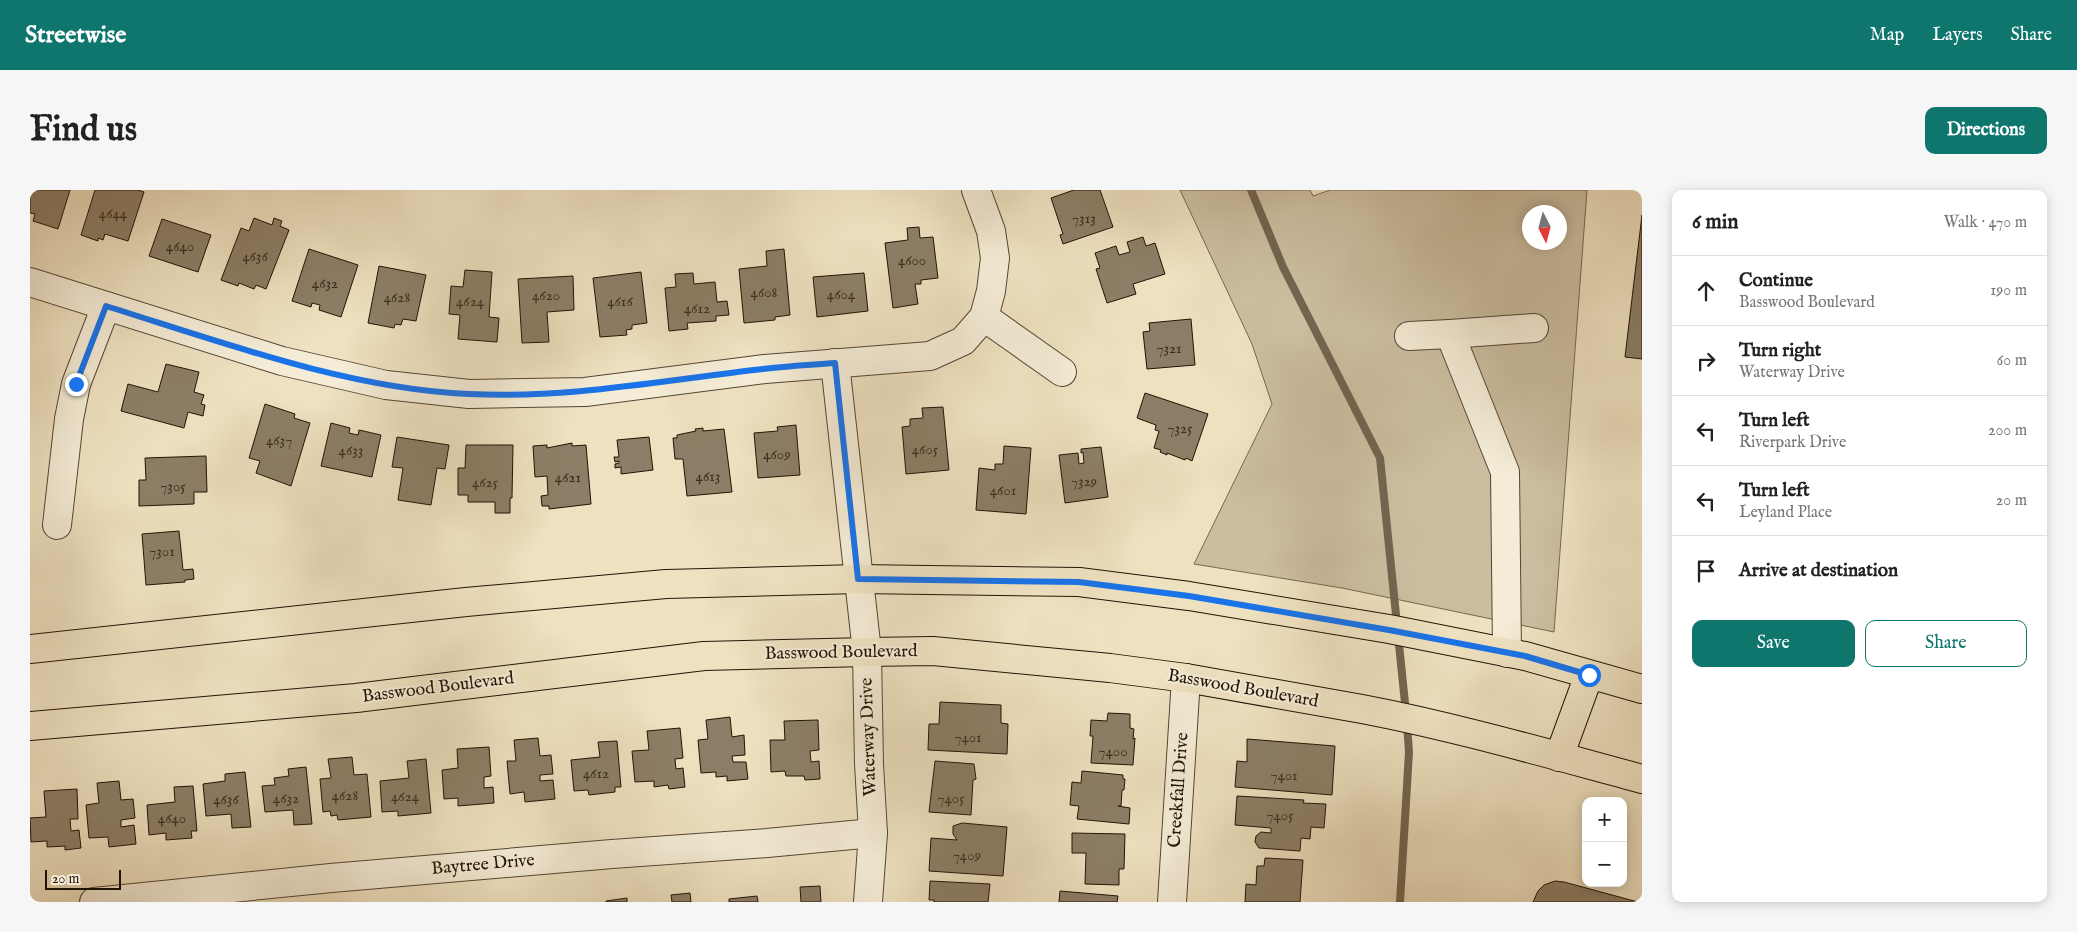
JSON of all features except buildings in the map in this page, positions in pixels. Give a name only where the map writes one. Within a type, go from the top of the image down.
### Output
[{"type":"main road","points":[[30,649],[446,604],[666,584],[858,579],[1079,582],[1189,596],[1362,625],[1507,653],[1642,689]]},
{"type":"main road","name":"Basswood Boulevard","points":[[30,726],[356,698],[704,656],[933,652],[1110,668],[1186,678],[1362,710],[1456,731],[1642,779]]},
{"type":"main road","points":[[1559,757],[1589,675]]},
{"type":"street","points":[[30,282],[282,361],[386,385],[469,394],[585,392],[765,369],[930,356],[963,341],[980,322],[991,291],[995,258],[991,231],[976,190]]},
{"type":"street","points":[[57,525],[69,419],[76,384],[106,306]]},
{"type":"street","points":[[980,322],[1062,372]]},
{"type":"street","points":[[1409,336],[1534,328]]},
{"type":"street","points":[[1450,334],[1504,472],[1507,653]]},
{"type":"street","name":"Waterway Drive","points":[[835,363],[867,652],[869,764],[873,833],[868,902]]},
{"type":"street","name":"Creekfall Drive","points":[[1172,902],[1186,678]]},
{"type":"street","name":"Baytree Drive","points":[[94,902],[341,877],[873,833]]},
{"type":"shaded area","points":[[1180,190],[1310,190],[1313,196],[1330,190],[1587,190],[1554,632],[1342,588],[1194,564],[1272,404],[1252,344]]},
{"type":"waterway","points":[[1251,190],[1283,267],[1380,458],[1406,713]]},
{"type":"waterway","points":[[1400,902],[1409,752],[1407,724]]},
{"type":"route","points":[[76,384],[106,306],[282,361],[386,385],[469,394],[585,392],[765,369],[835,363],[858,579],[1079,582],[1189,596],[1389,630],[1525,656],[1589,675]]}]
